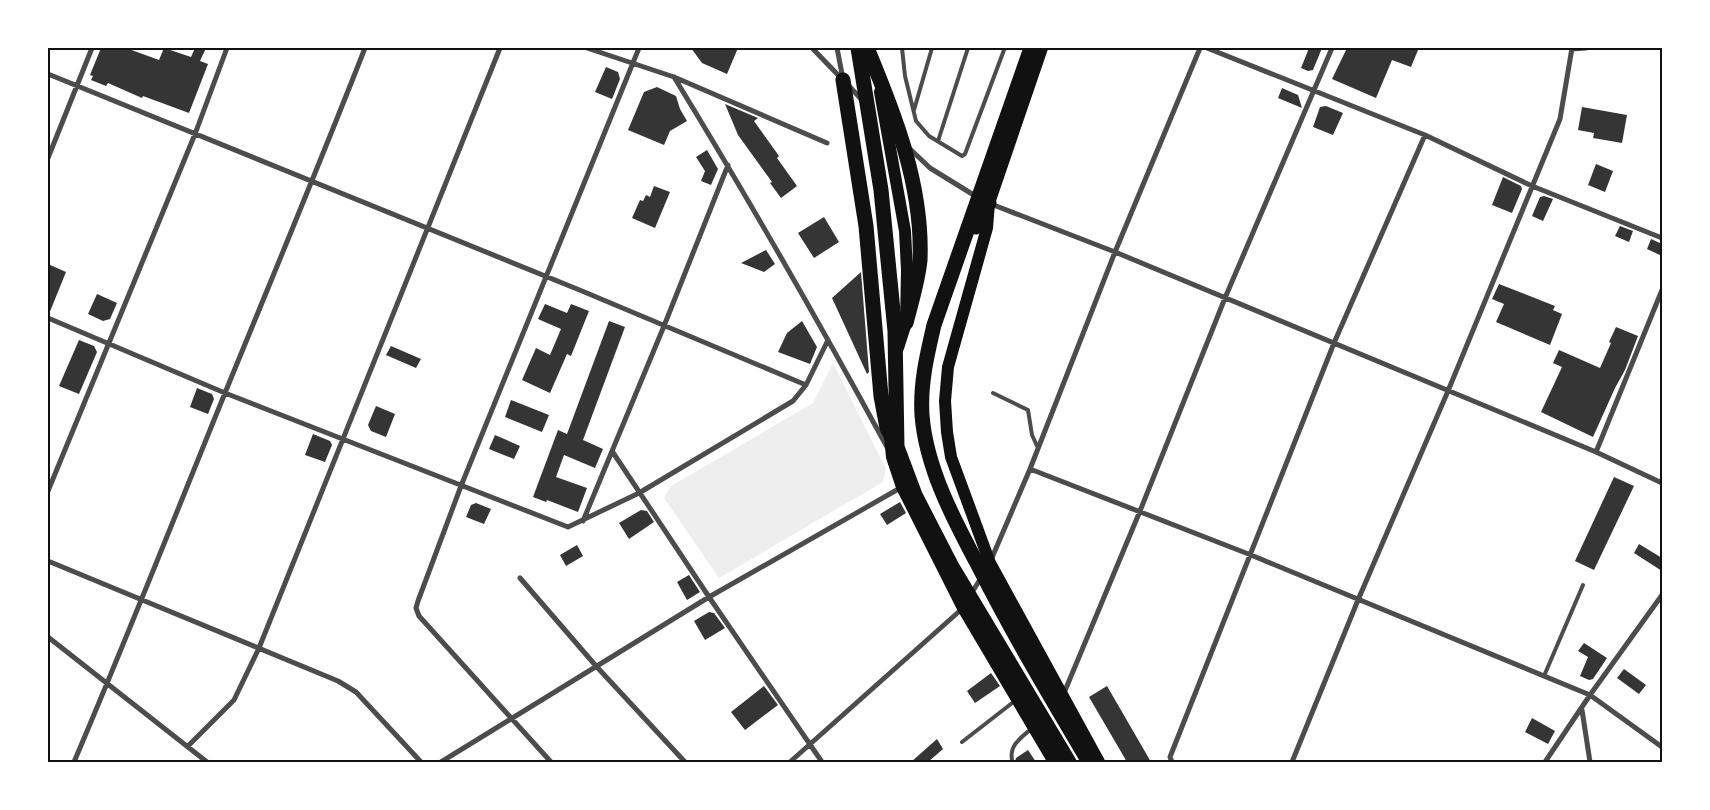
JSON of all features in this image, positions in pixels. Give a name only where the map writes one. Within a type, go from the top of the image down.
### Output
[{"type":"highway","points":[[858,48],[881,190],[895,330],[894,452]]},
{"type":"highway","points":[[867,48],[896,121],[916,195],[920,262],[906,323]]},
{"type":"highway","points":[[1030,48],[934,325],[921,393],[922,416],[936,474],[963,536],[995,599],[1089,762]]},
{"type":"highway","points":[[843,80],[866,226],[881,396],[894,452],[950,565],[1069,762]]},
{"type":"highway","points":[[988,203],[976,226],[943,322],[929,385],[929,412],[937,461],[947,487],[977,545],[995,599]]},
{"type":"main road","points":[[872,48],[883,122],[905,231],[907,270],[906,323],[896,353],[890,394],[889,419],[902,487],[963,608],[1054,762]]},
{"type":"main road","points":[[1042,48],[988,203],[988,228],[948,366],[945,401],[947,432],[951,457],[990,563],[1099,762]]},
{"type":"street","points":[[48,158],[92,48]]},
{"type":"street","points":[[48,491],[195,134],[227,48]]},
{"type":"street","points":[[74,762],[142,601],[225,393],[313,181],[365,48]]},
{"type":"street","points":[[188,746],[234,700],[259,648],[500,48]]},
{"type":"street","points":[[587,48],[674,77],[827,143]]},
{"type":"street","points":[[551,762],[419,616],[416,608],[461,486],[638,48]]},
{"type":"street","points":[[812,48],[873,112]]},
{"type":"street","points":[[837,48],[843,80]]},
{"type":"street","points":[[790,762],[963,608],[990,563],[1030,469],[1115,252],[1200,48]]},
{"type":"street","points":[[1207,48],[1425,135],[1532,186],[1662,238]]},
{"type":"street","points":[[1062,697],[1140,511],[1225,298],[1332,48]]},
{"type":"street","points":[[1292,762],[1560,119],[1572,48],[1586,48]]},
{"type":"street","points":[[48,74],[313,181],[806,385]]},
{"type":"street","points":[[674,77],[728,165],[894,452]]},
{"type":"street","points":[[883,122],[930,168],[988,203],[1115,252],[1596,452],[1662,483]]},
{"type":"street","points":[[1171,761],[1334,344],[1425,135]]},
{"type":"street","points":[[582,522],[664,326],[728,165]]},
{"type":"street","points":[[1596,452],[1662,290]]},
{"type":"street","points":[[48,318],[225,393],[568,527],[582,522],[639,493],[793,401],[806,385],[828,340]]},
{"type":"street","points":[[612,451],[822,762]]},
{"type":"street","points":[[1030,469],[1251,555],[1590,695],[1662,747]]},
{"type":"street","points":[[441,762],[709,597],[902,487]]},
{"type":"street","points":[[48,561],[346,685],[356,692],[421,762]]},
{"type":"street","points":[[520,578],[596,666],[685,762]]},
{"type":"street","points":[[1545,762],[1590,695],[1662,595]]},
{"type":"street","points":[[48,638],[207,762]]},
{"type":"street","points":[[1582,709],[1590,762]]},
{"type":"lane","points":[[902,48],[905,76],[914,112],[920,127],[962,156],[965,154],[1004,49],[997,48]]},
{"type":"lane","points":[[914,112],[932,48]]},
{"type":"lane","points":[[938,141],[968,48]]},
{"type":"lane","points":[[993,394],[1028,410],[1032,435],[1038,448]]},
{"type":"lane","points":[[1544,676],[1583,585]]},
{"type":"lane","points":[[962,742],[1017,700]]},
{"type":"lane","points":[[1012,760],[1010,754],[1015,743],[1033,727]]},
{"type":"shaded area","points":[[833,363],[886,469],[883,482],[719,578],[664,498],[671,486],[813,403]]},
{"type":"building","points":[[101,48],[126,48],[159,60],[164,48],[191,57],[195,48],[206,48],[200,61],[208,64],[189,113],[143,96],[142,98],[108,83],[106,86],[91,80],[93,76],[90,75]]},
{"type":"building","points":[[691,48],[738,48],[727,74],[702,63]]},
{"type":"building","points":[[1309,48],[1322,48],[1313,70],[1308,71],[1301,68]]},
{"type":"building","points":[[1347,48],[1411,48],[1418,50],[1411,67],[1392,60],[1376,98],[1332,79]]},
{"type":"building","points":[[606,67],[618,72],[620,79],[612,99],[595,92]]},
{"type":"building","points":[[657,87],[676,96],[680,109],[687,121],[670,131],[664,145],[628,130],[644,92]]},
{"type":"building","points":[[1282,88],[1298,95],[1302,108],[1278,98]]},
{"type":"building","points":[[725,104],[758,118],[754,121],[779,156],[777,158],[797,186],[781,198],[770,183],[772,182],[738,135]]},
{"type":"building","points":[[1326,106],[1343,113],[1333,135],[1313,127],[1320,107]]},
{"type":"building","points":[[1582,107],[1627,115],[1622,143],[1593,138],[1594,133],[1578,130]]},
{"type":"building","points":[[707,150],[718,169],[711,185],[701,181],[705,171],[696,157]]},
{"type":"building","points":[[1596,164],[1613,171],[1605,192],[1588,185]]},
{"type":"building","points":[[1503,177],[1521,186],[1522,189],[1512,213],[1492,205]]},
{"type":"building","points":[[654,186],[670,192],[655,228],[632,218],[640,200],[643,201],[646,195],[650,197]]},
{"type":"building","points":[[1544,196],[1553,199],[1543,221],[1532,216],[1540,197]]},
{"type":"building","points":[[824,217],[839,242],[814,258],[798,233]]},
{"type":"building","points":[[1620,226],[1633,231],[1629,242],[1615,236]]},
{"type":"building","points":[[1651,239],[1662,244],[1662,256],[1647,249]]},
{"type":"building","points":[[766,250],[775,264],[764,272],[741,263]]},
{"type":"building","points":[[48,264],[66,272],[49,314],[48,314]]},
{"type":"building","points":[[861,272],[869,372],[867,374],[832,298]]},
{"type":"building","points":[[1499,284],[1555,306],[1553,310],[1562,314],[1550,345],[1496,322],[1504,304],[1492,299]]},
{"type":"building","points":[[97,294],[117,303],[110,319],[103,321],[88,314]]},
{"type":"building","points":[[545,304],[567,313],[571,304],[589,311],[571,356],[567,354],[550,393],[522,380],[536,348],[550,355],[561,329],[538,319]]},
{"type":"building","points":[[609,321],[625,327],[583,440],[603,449],[595,468],[564,455],[556,477],[587,488],[578,512],[547,500],[546,502],[533,497],[558,430],[567,434]]},
{"type":"building","points":[[802,321],[817,347],[810,364],[778,352],[787,333]]},
{"type":"building","points":[[1616,327],[1638,336],[1625,370],[1593,437],[1541,412],[1562,367],[1553,363],[1559,350],[1600,368]]},
{"type":"building","points":[[79,340],[94,346],[97,352],[79,394],[59,386]]},
{"type":"building","points":[[391,346],[421,359],[416,368],[386,355]]},
{"type":"building","points":[[197,388],[212,394],[214,399],[208,414],[190,407]]},
{"type":"building","points":[[511,400],[549,415],[542,432],[505,417]]},
{"type":"building","points":[[376,406],[395,414],[386,437],[371,431],[368,425]]},
{"type":"building","points":[[313,434],[330,441],[332,445],[325,462],[305,455]]},
{"type":"building","points":[[495,435],[520,446],[514,459],[489,449]]},
{"type":"building","points":[[1614,477],[1634,486],[1594,570],[1575,561]]},
{"type":"building","points":[[900,502],[906,513],[887,525],[880,514]]},
{"type":"building","points":[[476,503],[491,509],[484,524],[466,517],[471,505]]},
{"type":"building","points":[[641,510],[647,511],[654,522],[629,539],[619,523]]},
{"type":"building","points":[[1639,544],[1662,558],[1662,571],[1634,553]]},
{"type":"building","points":[[577,545],[583,556],[566,566],[560,555]]},
{"type":"building","points":[[689,575],[700,592],[687,600],[677,582]]},
{"type":"building","points":[[709,612],[714,613],[725,628],[705,640],[694,621]]},
{"type":"building","points":[[1584,643],[1607,658],[1593,679],[1589,680],[1580,676],[1588,657],[1578,651]]},
{"type":"building","points":[[1624,669],[1646,685],[1639,694],[1617,678]]},
{"type":"building","points":[[991,673],[1000,686],[975,703],[967,691]]},
{"type":"building","points":[[764,686],[778,705],[745,730],[731,712]]},
{"type":"building","points":[[1107,686],[1151,762],[1127,762],[1089,697]]},
{"type":"building","points":[[1532,718],[1555,731],[1548,744],[1525,732]]},
{"type":"building","points":[[937,739],[943,749],[928,762],[911,762]]},
{"type":"building","points":[[1028,750],[1036,762],[1015,762],[1016,758]]}]
